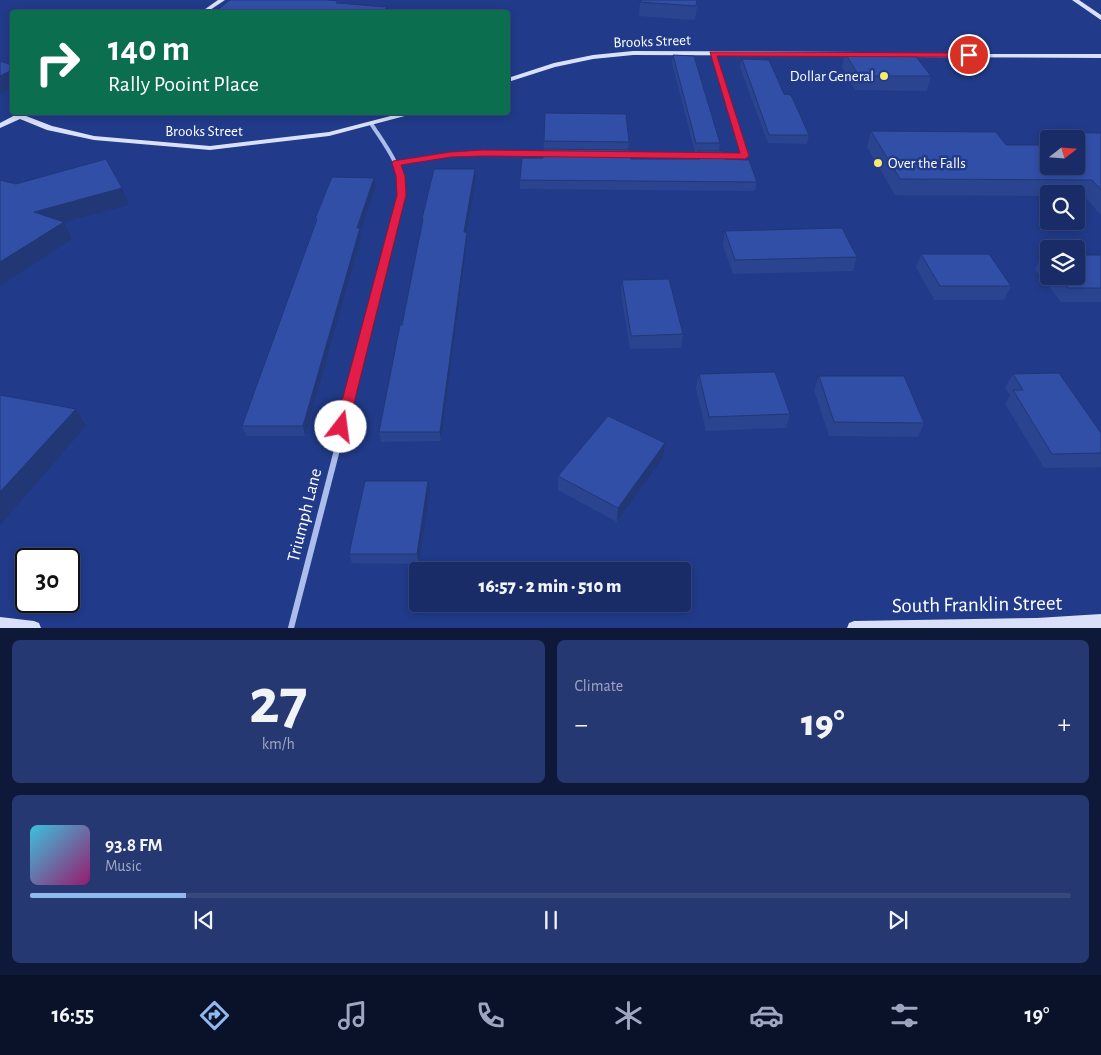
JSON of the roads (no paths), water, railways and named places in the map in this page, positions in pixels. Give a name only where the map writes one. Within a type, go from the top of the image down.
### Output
[{"type":"street","points":[[207,10],[222,0]]},
{"type":"street","points":[[1075,0],[1101,18]]},
{"type":"street","name":"Brooks Street","points":[[510,79],[554,65],[593,57],[633,53],[862,54]]},
{"type":"street","points":[[713,53],[745,156],[716,156]]},
{"type":"street","points":[[891,54],[1101,56]]},
{"type":"street","points":[[0,126],[22,115]]},
{"type":"street","name":"Brooks Street","points":[[26,115],[50,128],[94,138],[202,148],[224,148],[372,125],[407,115]]},
{"type":"street","name":"Triumph Lane","points":[[291,628],[402,195],[400,176],[396,163],[372,125]]},
{"type":"street","points":[[396,163],[451,154],[552,153]]},
{"type":"street","points":[[620,154],[707,155]]},
{"type":"street","name":"South Franklin Street","points":[[854,628],[1037,625],[1101,621]]},
{"type":"street","points":[[0,624],[34,628]]},
{"type":"place","name":"Dollar General","points":[[884,76]]},
{"type":"place","name":"Over the Falls","points":[[878,163]]}]
